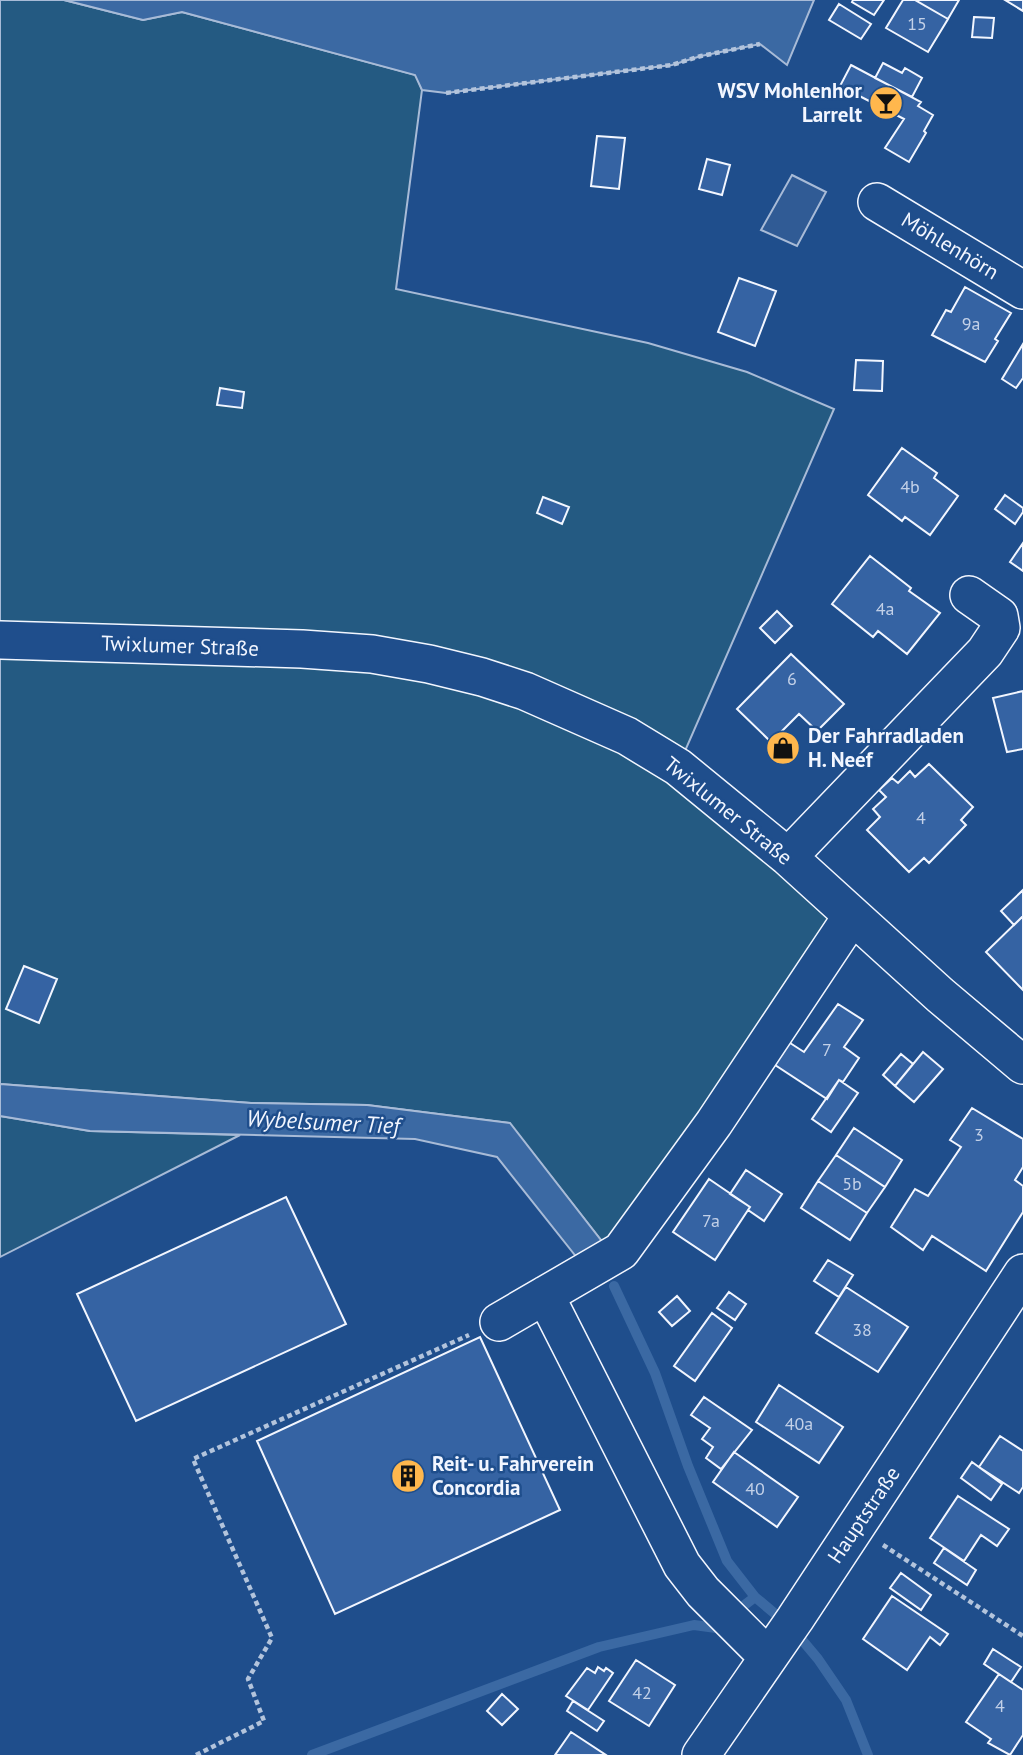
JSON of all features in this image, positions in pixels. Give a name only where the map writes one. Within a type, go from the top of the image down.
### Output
[{"type":"street","name":"Möhlenhörn","points":[[877,202],[1023,290]]},
{"type":"street","points":[[788,858],[985,652],[1001,628],[999,616],[969,595]]},
{"type":"street","name":"Twixlumer Straße","points":[[0,640],[302,649],[372,654],[429,664],[525,691],[627,736],[678,767],[788,858],[1023,1065]]},
{"type":"street","points":[[499,1322],[621,1251],[715,1123],[852,916]]},
{"type":"street","name":"Hauptstraße","points":[[701,1755],[855,1529],[1023,1273]]},
{"type":"street","points":[[545,1295],[682,1565],[702,1592],[783,1636]]},
{"type":"path","points":[[446,93],[672,65],[760,44]]},
{"type":"path","points":[[196,1755],[264,1721],[248,1679],[272,1638],[193,1459],[499,1322]]},
{"type":"path","points":[[855,1529],[1023,1636]]},
{"type":"shaded area","points":[[0,0],[64,0],[143,20],[182,12],[416,75],[422,90],[396,289],[648,343],[747,372],[834,409],[678,767],[852,916],[604,1244],[509,1123],[367,1105],[251,1103],[0,1084]]},
{"type":"shaded area","points":[[792,175],[826,192],[797,246],[761,230]]},
{"type":"shaded area","points":[[0,1116],[90,1131],[240,1135],[0,1257]]},
{"type":"water","points":[[64,0],[814,0],[787,65],[760,44],[672,65],[446,93],[422,90],[415,75],[182,12],[143,20]]},
{"type":"water","name":"Wybelsumer Tief","points":[[0,1084],[251,1103],[367,1105],[510,1123],[604,1244],[578,1259],[497,1157],[415,1139],[90,1131],[0,1116]]},
{"type":"building","points":[[884,0],[874,15],[852,2]]},
{"type":"building","points":[[903,0],[915,0],[948,19],[928,52],[886,28]]},
{"type":"building","points":[[915,0],[959,0],[948,19]]},
{"type":"building","points":[[1005,0],[1023,0],[1023,11]]},
{"type":"building","points":[[839,4],[871,24],[861,39],[829,20]]},
{"type":"building","points":[[974,17],[994,18],[992,38],[972,37]]},
{"type":"building","points":[[883,63],[902,73],[905,68],[922,78],[912,97],[875,78]]},
{"type":"building","points":[[851,65],[921,102],[918,106],[933,115],[909,162],[885,148],[904,119],[840,86]]},
{"type":"building","points":[[597,136],[625,138],[619,189],[591,186]]},
{"type":"building","points":[[707,159],[730,165],[722,195],[699,189]]},
{"type":"building","points":[[739,278],[776,291],[755,346],[718,332]]},
{"type":"building","points":[[965,287],[1011,313],[985,362],[932,335],[946,310],[951,312]]},
{"type":"building","points":[[1023,344],[1023,378],[1016,388],[1002,379]]},
{"type":"building","points":[[856,360],[883,361],[882,391],[854,390]]},
{"type":"building","points":[[220,388],[244,392],[242,408],[217,405]]},
{"type":"building","points":[[902,448],[937,473],[934,478],[958,496],[930,535],[905,517],[902,521],[868,495]]},
{"type":"building","points":[[1005,495],[1023,508],[1015,524],[995,509]]},
{"type":"building","points":[[543,497],[569,507],[562,524],[537,513]]},
{"type":"building","points":[[1023,543],[1023,571],[1010,562]]},
{"type":"building","points":[[870,556],[911,588],[909,591],[940,613],[907,654],[878,631],[873,637],[832,604]]},
{"type":"building","points":[[777,611],[792,626],[775,643],[760,628]]},
{"type":"building","points":[[791,654],[844,704],[817,731],[799,714],[771,742],[737,709]]},
{"type":"building","points":[[1023,691],[1023,749],[1007,752],[993,698]]},
{"type":"building","points":[[929,764],[973,807],[961,820],[966,825],[929,863],[924,858],[909,872],[867,830],[880,817],[873,809],[886,797],[879,790],[892,778],[898,783],[910,771],[915,777]]},
{"type":"building","points":[[1023,890],[1023,916],[1014,925],[1001,911]]},
{"type":"building","points":[[1023,916],[1023,990],[986,952]]},
{"type":"building","points":[[24,966],[57,979],[39,1023],[6,1009]]},
{"type":"building","points":[[838,1004],[863,1020],[844,1047],[859,1058],[843,1082],[839,1080],[827,1099],[772,1063],[787,1041],[804,1052]]},
{"type":"building","points":[[923,1052],[943,1069],[914,1102],[895,1086]]},
{"type":"building","points":[[901,1054],[913,1064],[895,1086],[883,1075]]},
{"type":"building","points":[[839,1080],[858,1093],[831,1132],[812,1119]]},
{"type":"building","points":[[972,1108],[1023,1139],[1023,1167],[1015,1180],[1023,1186],[1023,1212],[986,1271],[932,1236],[923,1250],[891,1227],[915,1189],[928,1196],[961,1147],[950,1140]]},
{"type":"building","points":[[854,1128],[902,1160],[885,1187],[836,1155]]},
{"type":"building","points":[[836,1155],[885,1187],[867,1213],[818,1181]]},
{"type":"building","points":[[746,1170],[782,1194],[764,1221],[748,1210],[750,1207],[730,1194]]},
{"type":"building","points":[[709,1179],[750,1207],[715,1260],[673,1232]]},
{"type":"building","points":[[818,1181],[867,1213],[850,1240],[801,1208]]},
{"type":"building","points":[[286,1197],[346,1324],[136,1421],[77,1294]]},
{"type":"building","points":[[828,1260],[853,1275],[839,1297],[814,1281]]},
{"type":"building","points":[[846,1287],[908,1327],[878,1372],[816,1333]]},
{"type":"building","points":[[729,1292],[746,1304],[735,1320],[717,1308]]},
{"type":"building","points":[[677,1296],[690,1311],[672,1326],[659,1312]]},
{"type":"building","points":[[712,1313],[732,1328],[695,1381],[674,1366]]},
{"type":"building","name":"Reit- u. Fahrverein Concordia","points":[[480,1337],[560,1510],[335,1614],[257,1441]]},
{"type":"building","points":[[779,1385],[843,1427],[819,1463],[756,1422]]},
{"type":"building","points":[[704,1397],[752,1430],[721,1469],[706,1458],[713,1447],[702,1439],[710,1428],[691,1415]]},
{"type":"building","points":[[1000,1436],[1023,1451],[1023,1487],[1019,1493],[979,1467]]},
{"type":"building","points":[[734,1452],[798,1497],[777,1527],[713,1482]]},
{"type":"building","points":[[972,1462],[1002,1484],[991,1500],[961,1478]]},
{"type":"building","points":[[958,1496],[1009,1529],[997,1546],[981,1535],[964,1561],[930,1538]]},
{"type":"building","points":[[944,1548],[976,1570],[967,1585],[934,1563]]},
{"type":"building","points":[[901,1573],[931,1595],[921,1610],[890,1588]]},
{"type":"building","points":[[892,1596],[948,1634],[940,1645],[930,1637],[907,1670],[863,1639]]},
{"type":"building","points":[[993,1649],[1021,1667],[1011,1682],[984,1664]]},
{"type":"building","points":[[636,1660],[675,1685],[649,1726],[609,1701]]},
{"type":"building","points":[[598,1667],[613,1673],[588,1710],[566,1696],[587,1668],[595,1673]]},
{"type":"building","points":[[999,1674],[1023,1690],[1023,1735],[1010,1755],[988,1743],[991,1739],[966,1722]]},
{"type":"building","points":[[502,1694],[518,1709],[502,1725],[487,1711]]},
{"type":"building","points":[[573,1701],[604,1721],[597,1731],[567,1711]]},
{"type":"building","points":[[571,1732],[606,1755],[555,1755]]},
{"type":"waterway","points":[[614,1286],[655,1373],[688,1466],[727,1561],[755,1597],[792,1628],[818,1659],[846,1700],[868,1755]]},
{"type":"waterway","points":[[742,1607],[755,1597]]},
{"type":"waterway","points":[[312,1755],[599,1647],[694,1625],[716,1628]]},
{"type":"place","name":"WSV Mohlenhor Larrelt","points":[[886,103]]},
{"type":"place","name":"Der Fahrradladen H. Neef","points":[[783,748]]},
{"type":"place","name":"Reit- u. Fahrverein Concordia","points":[[408,1476]]}]
